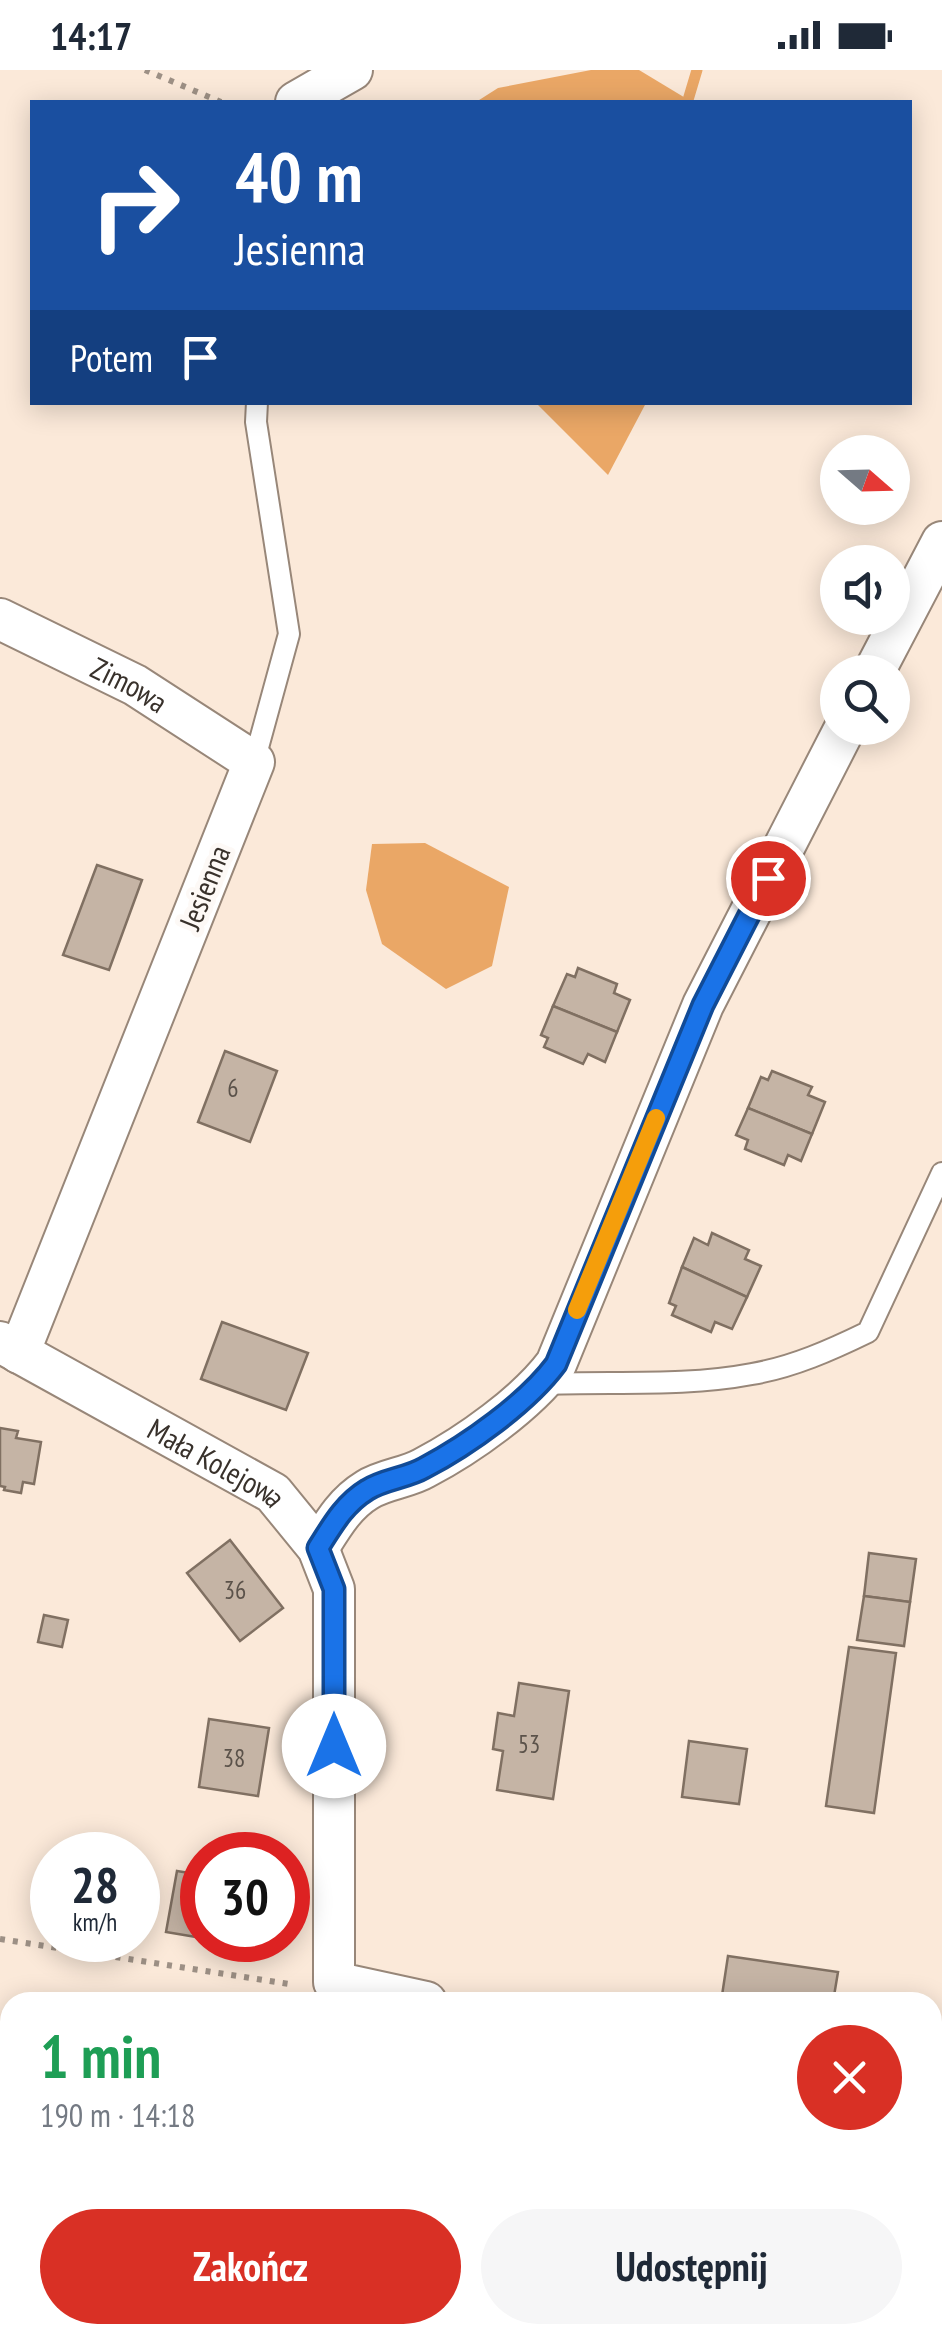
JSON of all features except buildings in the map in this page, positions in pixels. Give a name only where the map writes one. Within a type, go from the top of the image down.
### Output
[{"type":"street","points":[[300,100],[352,70]]},
{"type":"street","points":[[883,655],[942,542]]},
{"type":"street","name":"Zimowa","points":[[0,619],[134,685],[254,762]]},
{"type":"street","points":[[318,1548],[344,1508],[369,1488],[423,1469],[508,1412],[541,1384],[556,1364],[703,1005],[836,745]]},
{"type":"street","name":"Jesienna","points":[[9,1348],[254,762]]},
{"type":"street","name":"Mała Kolejowa","points":[[9,1348],[272,1493],[318,1548],[334,1589],[334,1982],[380,1992]]},
{"type":"lane","name":"Jesienna","points":[[254,762],[289,634],[256,422],[257,405]]},
{"type":"lane","points":[[541,1384],[643,1384],[752,1374],[812,1358],[868,1332],[942,1172]]},
{"type":"path","points":[[145,70],[216,100]]},
{"type":"path","points":[[0,1940],[306,1986]]},
{"type":"shaded area","points":[[591,70],[639,70],[689,100],[479,100],[498,88]]},
{"type":"shaded area","points":[[538,405],[645,405],[608,475]]},
{"type":"shaded area","points":[[425,843],[509,887],[492,966],[446,989],[382,944],[366,890],[372,844]]},
{"type":"waterway","points":[[688,100],[697,70]]},
{"type":"slow traffic","points":[[577,1310],[656,1118]]},
{"type":"route","points":[[334,1746],[334,1589],[318,1548],[344,1508],[369,1488],[423,1469],[508,1412],[541,1384],[556,1364],[703,1005],[768,878]]}]
